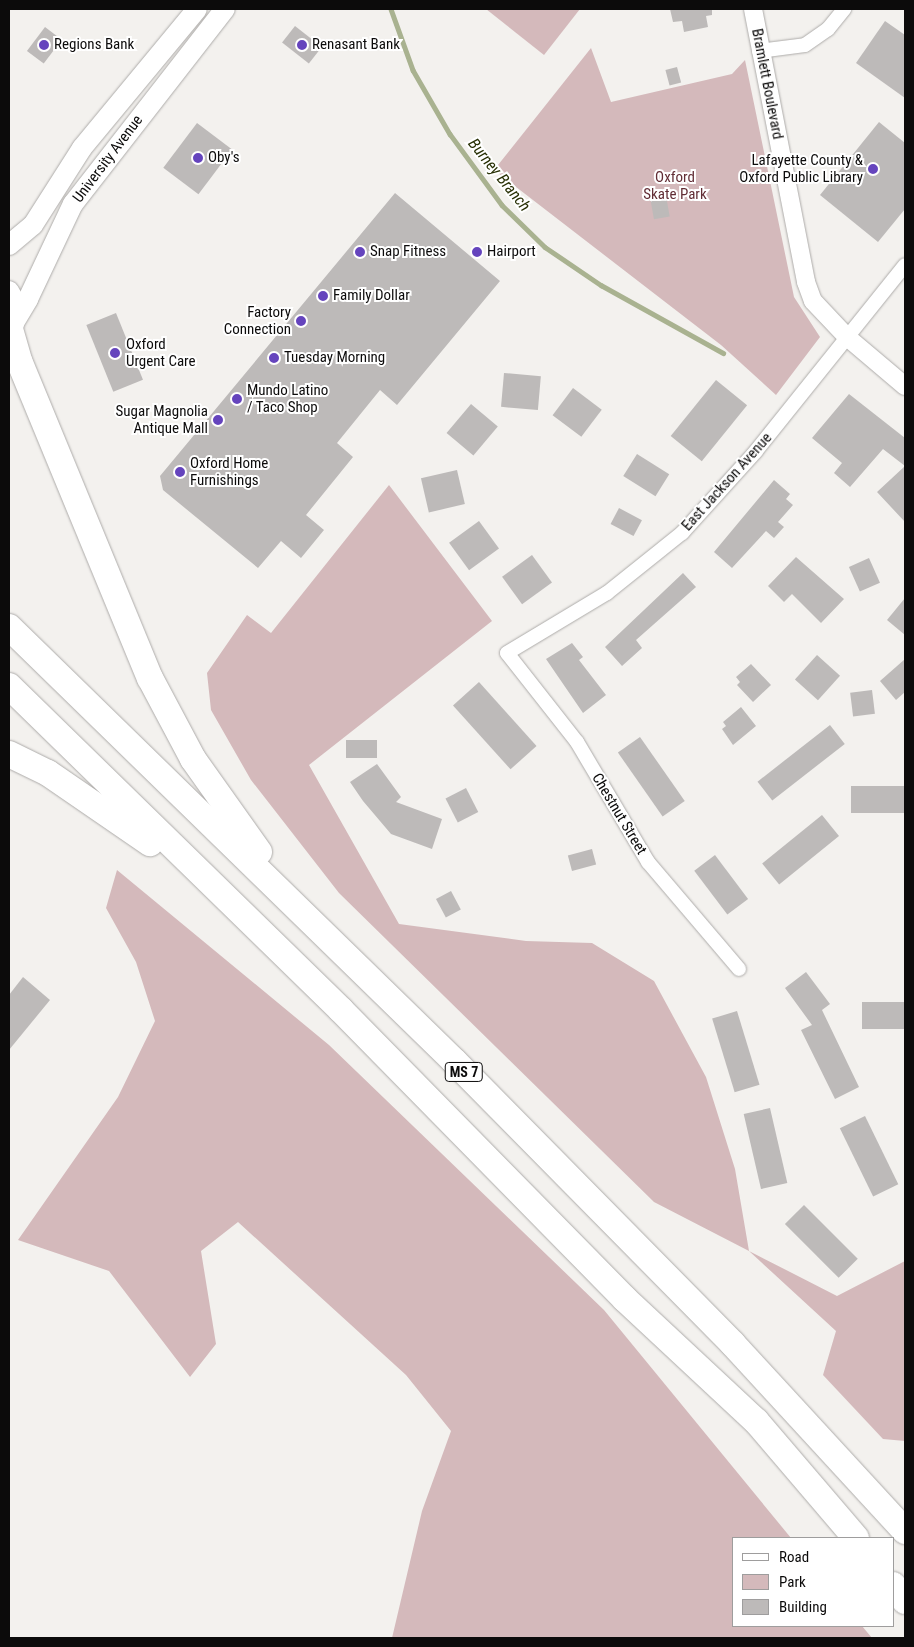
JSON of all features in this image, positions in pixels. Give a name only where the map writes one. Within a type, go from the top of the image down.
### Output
[{"type":"highway","points":[[11,328],[20,363],[150,678],[193,759],[304,913]]},
{"type":"highway","name":"MS 7","points":[[9,627],[304,913],[726,1337],[905,1530]]},
{"type":"highway","name":"MS 7","points":[[9,686],[341,1010],[626,1299],[756,1421],[855,1537]]},
{"type":"highway","points":[[9,754],[48,773],[104,809],[225,898]]},
{"type":"highway","points":[[894,1586],[905,1601]]},
{"type":"main road","name":"University Avenue","points":[[9,245],[33,225],[82,148],[169,38],[197,9]]},
{"type":"main road","name":"University Avenue","points":[[11,328],[73,204],[225,9]]},
{"type":"main road","points":[[9,291],[14,300],[11,328]]},
{"type":"street","name":"Bramlett Boulevard","points":[[752,9],[806,282],[813,301],[847,337],[905,386]]},
{"type":"street","points":[[759,51],[805,45],[828,29],[844,9]]},
{"type":"street","name":"East Jackson Avenue","points":[[507,653],[607,594],[682,533],[756,452],[905,265]]},
{"type":"street","name":"Chestnut Street","points":[[507,653],[577,742],[648,862],[739,969]]},
{"type":"green space","points":[[486,9],[580,9],[544,55]]},
{"type":"green space","name":"Oxford Skate Park","points":[[591,48],[611,102],[732,74],[745,60],[794,297],[820,337],[776,395],[721,345],[494,170]]},
{"type":"green space","points":[[389,485],[492,621],[309,765],[399,924],[526,941],[592,943],[654,981],[706,1077],[735,1169],[749,1251],[654,1202],[339,893],[251,780],[211,710],[207,673],[247,615],[271,633]]},
{"type":"green space","points":[[117,870],[329,1045],[604,1310],[790,1537],[732,1537],[732,1627],[863,1627],[872,1638],[392,1638],[422,1511],[451,1431],[406,1375],[238,1222],[201,1251],[216,1344],[190,1377],[109,1271],[18,1240],[118,1097],[155,1021],[136,962],[106,908]]},
{"type":"green space","points":[[749,1251],[837,1296],[905,1261],[905,1441],[883,1439],[823,1375],[836,1331]]},
{"type":"building","points":[[670,9],[712,9],[712,15],[706,16],[708,27],[684,32],[682,21],[673,22]]},
{"type":"building","points":[[885,21],[905,35],[905,98],[856,63]]},
{"type":"building","name":"Renasant Bank","points":[[295,26],[322,47],[309,63],[282,43]]},
{"type":"building","name":"Regions Bank","points":[[45,27],[62,40],[44,64],[27,51]]},
{"type":"building","points":[[677,67],[681,82],[670,86],[665,70]]},
{"type":"building","name":"Lafayette County & Oxford Public Library","points":[[879,122],[905,143],[905,209],[878,242],[820,195]]},
{"type":"building","name":"Oby's","points":[[197,123],[232,149],[198,194],[163,168]]},
{"type":"building","points":[[665,190],[670,217],[654,219],[649,193]]},
{"type":"building","points":[[395,193],[500,281],[397,405],[380,390],[337,443],[353,457],[306,515],[324,530],[301,558],[281,541],[258,568],[163,490],[160,476]]},
{"type":"building","name":"Oxford Urgent Care","points":[[116,313],[143,380],[113,392],[86,325]]},
{"type":"building","points":[[504,373],[541,376],[538,410],[501,407]]},
{"type":"building","points":[[716,380],[747,405],[702,461],[671,436]]},
{"type":"building","points":[[573,388],[602,410],[581,437],[553,415]]},
{"type":"building","points":[[849,394],[905,438],[905,466],[883,449],[850,487],[834,473],[842,463],[812,438]]},
{"type":"building","points":[[471,404],[498,426],[473,456],[447,433]]},
{"type":"building","points":[[637,454],[669,474],[655,496],[623,476]]},
{"type":"building","points":[[905,466],[905,522],[877,492]]},
{"type":"building","points":[[457,470],[465,504],[429,512],[421,478]]},
{"type":"building","points":[[774,480],[790,494],[786,499],[793,505],[778,522],[784,527],[774,538],[766,531],[732,568],[714,552]]},
{"type":"building","points":[[619,508],[642,520],[634,536],[611,524]]},
{"type":"building","points":[[479,521],[499,549],[469,570],[449,543]]},
{"type":"building","points":[[532,555],[552,583],[522,604],[502,577]]},
{"type":"building","points":[[796,557],[844,599],[821,623],[792,594],[784,602],[768,586]]},
{"type":"building","points":[[869,558],[880,583],[860,592],[849,567]]},
{"type":"building","points":[[683,573],[696,587],[636,640],[642,648],[622,666],[605,647]]},
{"type":"building","points":[[905,598],[905,635],[887,620]]},
{"type":"building","points":[[572,643],[583,657],[579,660],[606,695],[583,713],[546,659]]},
{"type":"building","points":[[817,655],[840,676],[818,700],[795,680]]},
{"type":"building","points":[[905,659],[905,692],[896,700],[880,681]]},
{"type":"building","points":[[751,664],[771,685],[753,702],[737,685],[740,682],[736,677]]},
{"type":"building","points":[[479,682],[537,746],[511,769],[453,705]]},
{"type":"building","points":[[872,690],[875,714],[853,717],[850,693]]},
{"type":"building","points":[[741,707],[756,726],[733,745],[722,729],[726,726],[723,722]]},
{"type":"building","points":[[830,725],[845,744],[772,801],[758,782]]},
{"type":"building","points":[[640,737],[685,801],[663,816],[618,752]]},
{"type":"building","points":[[346,740],[377,740],[377,758],[346,758]]},
{"type":"building","points":[[377,764],[401,797],[396,802],[442,819],[432,849],[391,834],[363,801],[350,782]]},
{"type":"building","points":[[851,786],[905,786],[905,813],[851,813]]},
{"type":"building","points":[[466,788],[478,812],[458,822],[446,798]]},
{"type":"building","points":[[822,815],[839,836],[779,884],[762,863]]},
{"type":"building","points":[[592,849],[596,864],[572,871],[568,855]]},
{"type":"building","points":[[715,855],[748,899],[727,915],[694,871]]},
{"type":"building","points":[[451,891],[461,910],[446,918],[436,899]]},
{"type":"building","points":[[806,972],[830,1004],[822,1010],[859,1087],[835,1099],[801,1030],[812,1025],[785,988]]},
{"type":"building","points":[[23,977],[50,1000],[9,1050],[9,995]]},
{"type":"building","points":[[862,1002],[905,1002],[905,1029],[862,1029]]},
{"type":"building","points":[[737,1011],[760,1085],[735,1092],[712,1019]]},
{"type":"building","points":[[770,1108],[787,1183],[761,1189],[744,1114]]},
{"type":"building","points":[[865,1116],[898,1184],[873,1197],[840,1128]]},
{"type":"building","points":[[804,1205],[858,1259],[839,1278],[785,1224]]},
{"type":"waterway","name":"Burney Branch","points":[[391,9],[413,70],[450,134],[502,205],[545,247],[601,285],[723,353]]},
{"type":"place","name":"Regions Bank","points":[[44,45]]},
{"type":"place","name":"Renasant Bank","points":[[302,45]]},
{"type":"place","name":"Oby's","points":[[198,158]]},
{"type":"place","name":"Lafayette County & Oxford Public Library","points":[[873,169]]},
{"type":"place","name":"Snap Fitness","points":[[360,252]]},
{"type":"place","name":"Hairport","points":[[477,252]]},
{"type":"place","name":"Family Dollar","points":[[323,296]]},
{"type":"place","name":"Factory Connection","points":[[301,321]]},
{"type":"place","name":"Oxford Urgent Care","points":[[115,353]]},
{"type":"place","name":"Tuesday Morning","points":[[274,358]]},
{"type":"place","name":"Mundo Latino / Taco Shop","points":[[237,399]]},
{"type":"place","name":"Sugar Magnolia Antique Mall","points":[[218,420]]},
{"type":"place","name":"Oxford Home Furnishings","points":[[180,472]]}]
